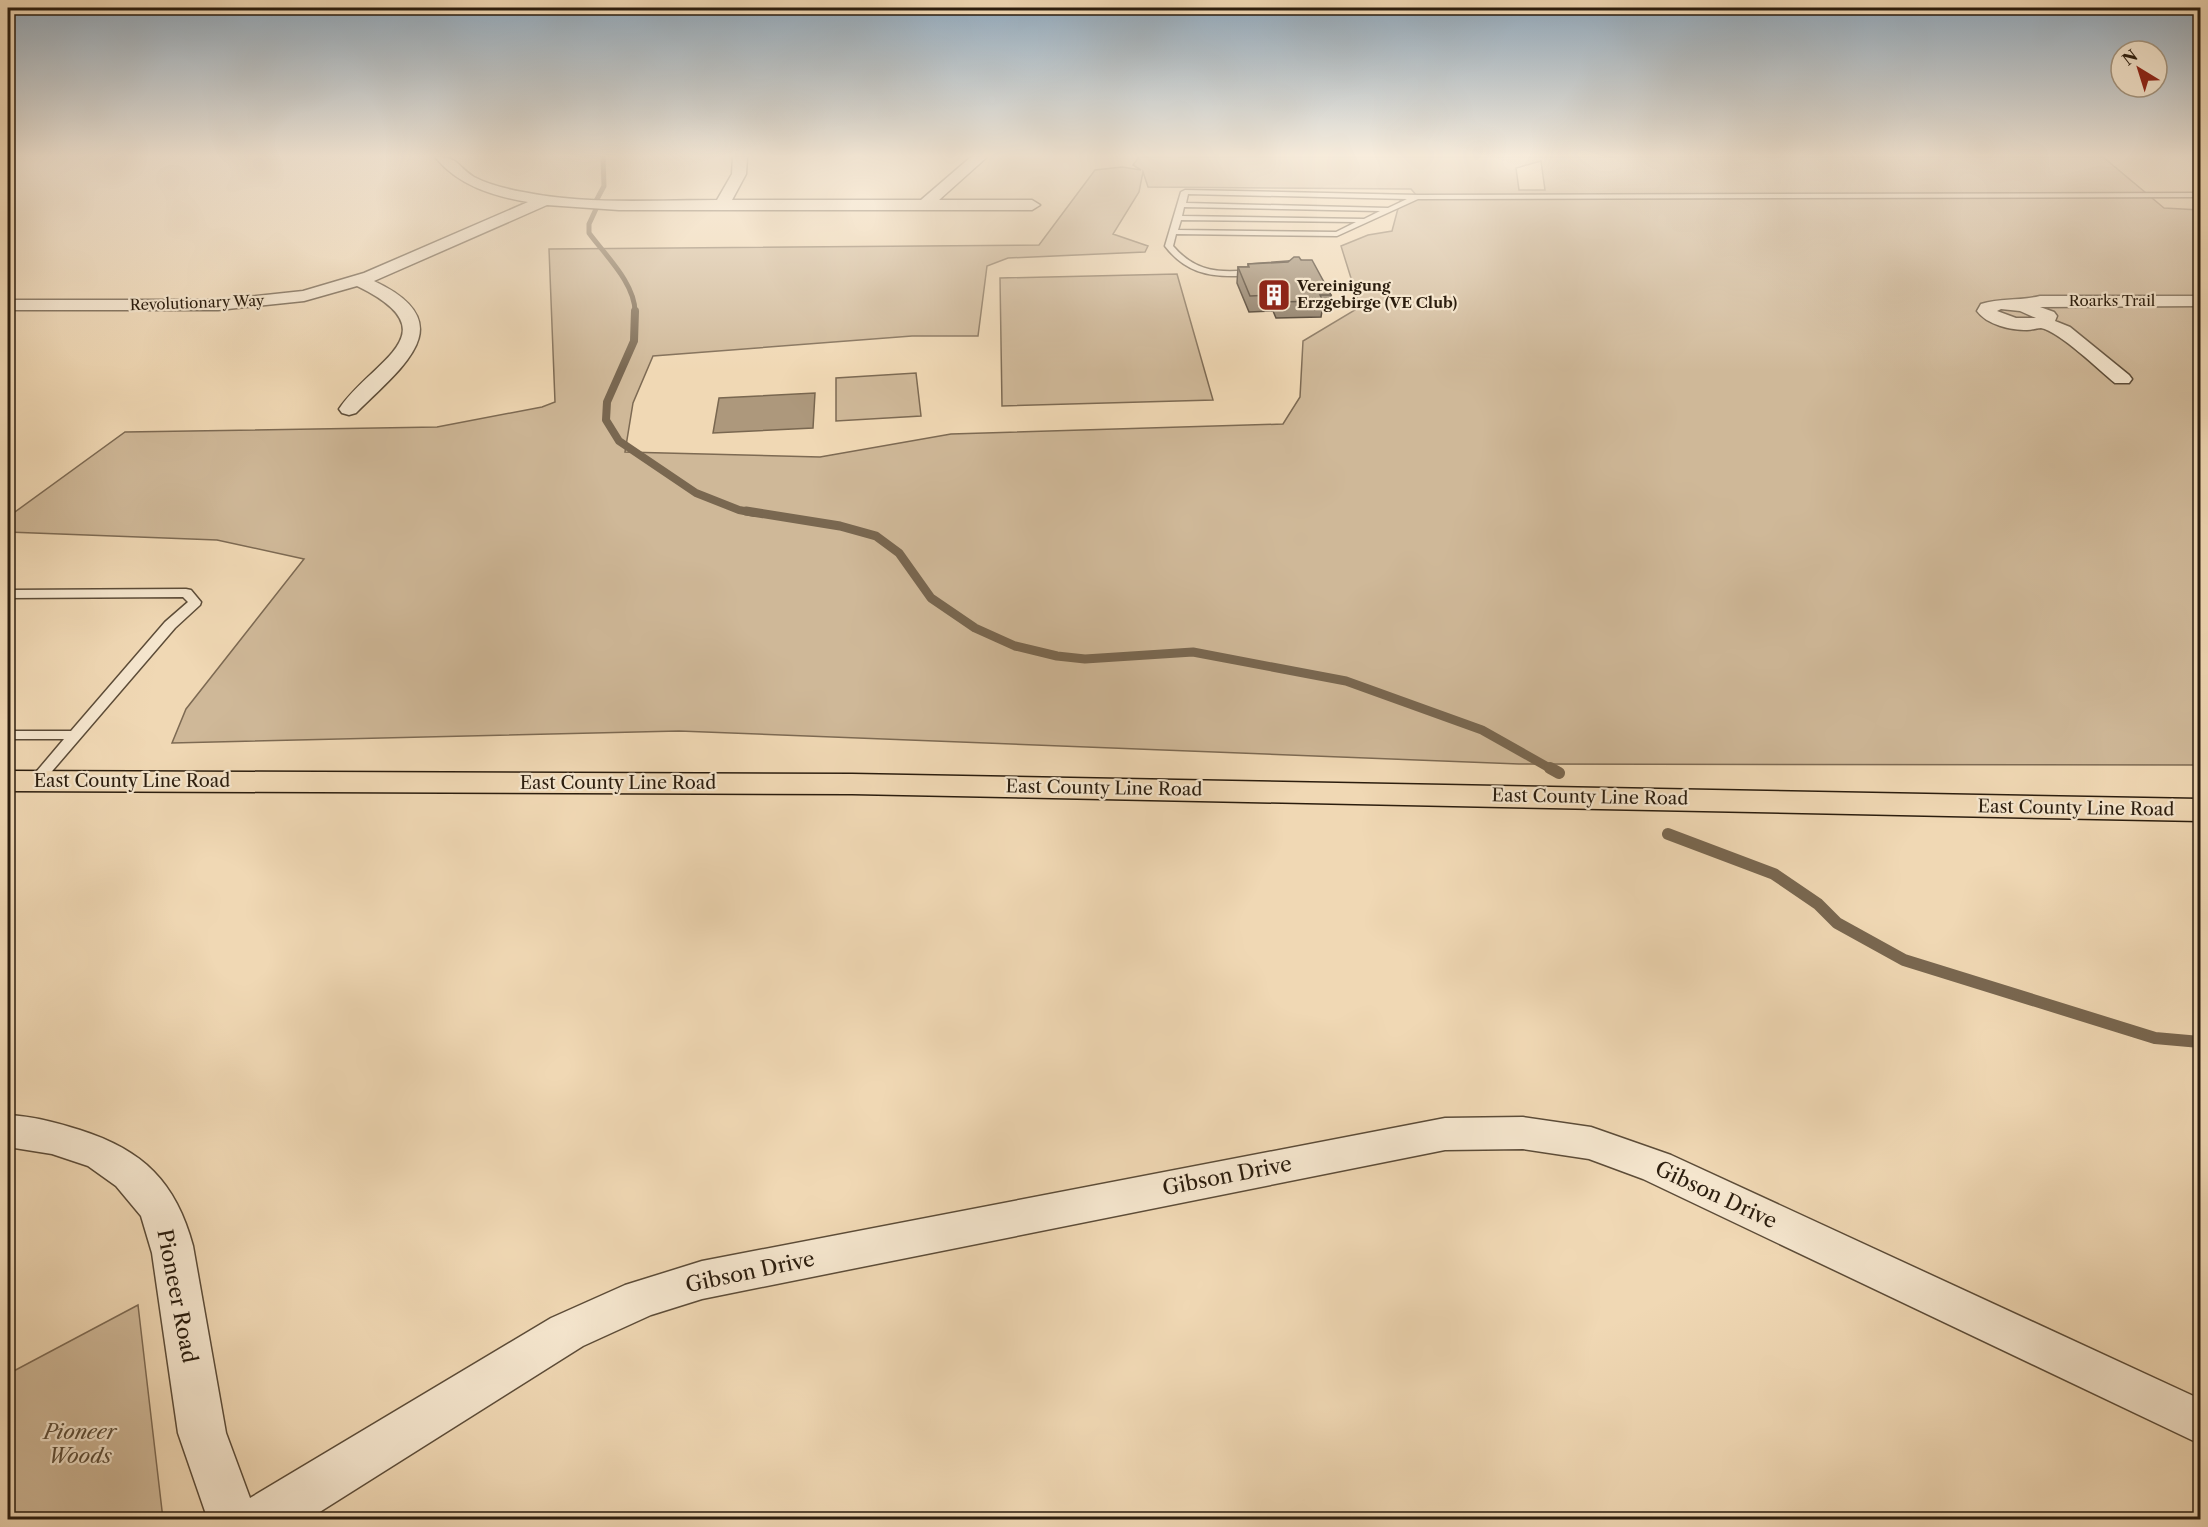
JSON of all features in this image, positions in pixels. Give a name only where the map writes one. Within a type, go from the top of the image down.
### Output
[{"type":"main road","name":"East County Line Road","points":[[22,781],[888,784],[2200,810]]},
{"type":"street","name":"Revolutionary Way","points":[[8,305],[248,303],[304,296],[360,281],[481,228]]},
{"type":"street","points":[[349,409],[399,358],[413,333],[412,320],[400,301],[379,288],[360,281]]},
{"type":"street","name":"Roarks Trail","points":[[2042,322],[2010,322],[1986,311],[1987,308],[2000,304],[2023,306],[2040,301],[2200,301]]},
{"type":"street","points":[[2023,306],[2048,316],[2042,322],[2063,331],[2122,378]]},
{"type":"street","name":"Pioneer Road","points":[[8,1131],[68,1140],[109,1157],[134,1177],[154,1200],[167,1229],[173,1253],[202,1433],[233,1520]]},
{"type":"street","name":"Gibson Drive","points":[[261,1520],[567,1332],[651,1296],[714,1277],[1445,1134],[1523,1133],[1591,1143],[1657,1167],[2200,1422]]},
{"type":"lane","points":[[1174,228],[1169,246],[1180,261],[1197,271],[1266,272]]},
{"type":"lane","points":[[1173,232],[1337,234],[1348,228]]},
{"type":"lane","points":[[8,594],[186,594],[195,602],[170,625],[76,735],[22,781]]},
{"type":"lane","points":[[8,735],[76,735]]},
{"type":"green space","points":[[1051,228],[1117,228],[1113,234],[1148,246],[1145,252],[1008,258],[987,266],[978,336],[912,336],[653,356],[633,403],[625,452],[820,457],[951,434],[1283,424],[1300,397],[1303,341],[1360,307],[1341,246],[1368,235],[1392,231],[1393,228],[2200,228],[2200,765],[1519,764],[679,731],[172,743],[186,709],[304,559],[217,540],[8,532],[8,517],[125,432],[437,427],[542,407],[555,402],[549,249],[1039,245]]},
{"type":"green space","points":[[1177,274],[1213,400],[1002,406],[1000,278]]},
{"type":"green space","points":[[916,373],[921,416],[836,421],[836,378]]},
{"type":"green space","name":"Pioneer Woods","points":[[138,1305],[163,1519],[8,1519],[8,1374]]},
{"type":"shaded area","points":[[815,393],[813,428],[713,433],[719,398]]},
{"type":"building","points":[[1294,257],[1299,257],[1301,260],[1312,260],[1331,295],[1320,295],[1323,301],[1277,302],[1274,295],[1250,296],[1238,267],[1249,267],[1248,264],[1288,262]]},
{"type":"waterway","points":[[589,228],[589,233],[625,281],[634,302],[635,312]]},
{"type":"waterway","points":[[635,312],[634,341],[607,402],[606,420],[619,441],[696,493],[739,510],[755,513]]},
{"type":"waterway","points":[[746,511],[840,526],[876,536],[899,553],[931,598],[975,628],[1015,646],[1057,656],[1085,659],[1193,652],[1346,681],[1482,730],[1553,770]]},
{"type":"waterway","points":[[1550,768],[1559,773]]},
{"type":"waterway","points":[[1668,834],[1774,874],[1818,904],[1837,923],[1904,960],[2155,1038],[2200,1042]]},
{"type":"place","name":"Vereinigung Erzgebirge (VE Club)","points":[[1274,295]]}]
